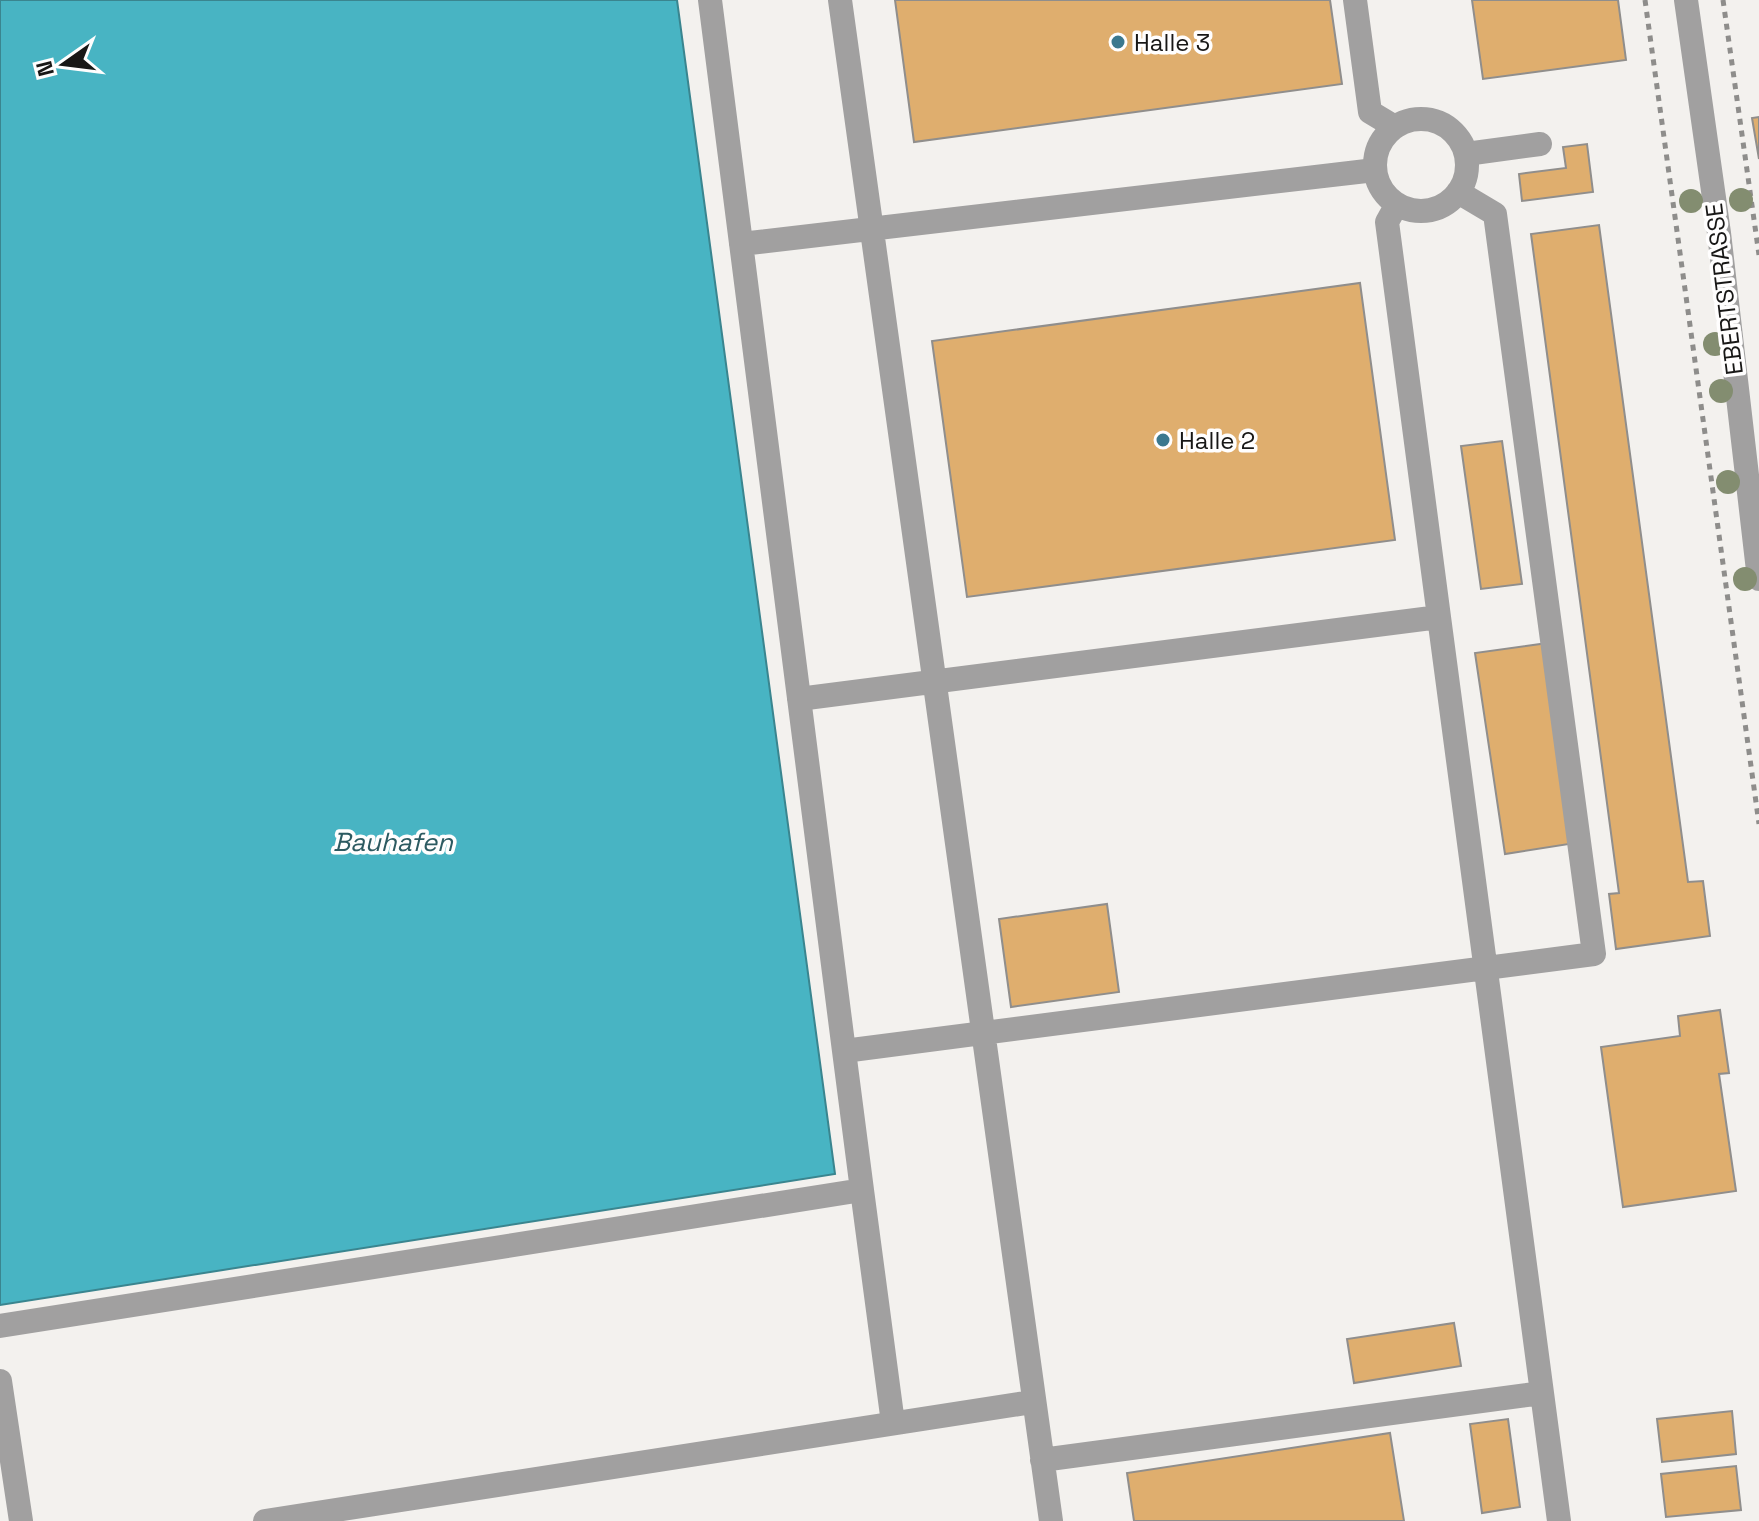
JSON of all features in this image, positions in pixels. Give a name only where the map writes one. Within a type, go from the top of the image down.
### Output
[{"type":"street","points":[[710,0],[893,1423]]},
{"type":"street","points":[[840,0],[1032,1402],[1051,1521]]},
{"type":"street","points":[[1355,0],[1370,112],[1395,127]]},
{"type":"street","name":"EBERTSTRASSE","points":[[1686,0],[1719,233],[1759,579]]},
{"type":"street","points":[[1408,120],[1437,122],[1450,129],[1466,154],[1464,180],[1458,192],[1437,208],[1410,210],[1397,204],[1382,190],[1375,170],[1379,145],[1395,127],[1408,120]]},
{"type":"street","points":[[1466,154],[1540,144]]},
{"type":"street","points":[[741,244],[1375,170]]},
{"type":"street","points":[[844,1051],[1594,954],[1495,214],[1458,192]]},
{"type":"street","points":[[1397,204],[1387,222],[1559,1521]]},
{"type":"street","points":[[799,699],[1439,617]]},
{"type":"street","points":[[0,1326],[862,1190]]},
{"type":"street","points":[[0,1381],[21,1521]]},
{"type":"street","points":[[1042,1460],[1542,1393]]},
{"type":"street","points":[[265,1521],[1032,1402]]},
{"type":"path","points":[[1645,0],[1759,824]]},
{"type":"path","points":[[1723,0],[1759,255]]},
{"type":"water","name":"Bauhafen","points":[[0,0],[677,0],[835,1174],[0,1305]]},
{"type":"building","name":"Halle 3","points":[[895,0],[1330,0],[1342,84],[914,142]]},
{"type":"building","points":[[1472,0],[1618,0],[1626,60],[1483,79]]},
{"type":"building","points":[[1759,117],[1759,159],[1752,118]]},
{"type":"building","points":[[1587,144],[1593,192],[1522,201],[1519,174],[1566,168],[1563,147]]},
{"type":"building","points":[[1599,225],[1688,882],[1703,881],[1710,936],[1616,949],[1609,894],[1619,893],[1531,234]]},
{"type":"building","name":"Halle 2","points":[[1360,283],[1395,540],[967,597],[932,341]]},
{"type":"building","points":[[1502,441],[1522,584],[1481,589],[1461,446]]},
{"type":"building","points":[[1548,643],[1569,844],[1505,854],[1475,653]]},
{"type":"building","points":[[1107,904],[1119,992],[1011,1007],[999,919]]},
{"type":"building","points":[[1720,1010],[1729,1073],[1719,1074],[1736,1191],[1623,1207],[1601,1047],[1680,1036],[1678,1016]]},
{"type":"building","points":[[1454,1323],[1461,1366],[1354,1383],[1347,1339]]},
{"type":"building","points":[[1732,1411],[1736,1454],[1662,1462],[1657,1419]]},
{"type":"building","points":[[1508,1419],[1520,1507],[1482,1513],[1470,1424]]},
{"type":"building","points":[[1390,1433],[1404,1521],[1134,1521],[1127,1473]]},
{"type":"building","points":[[1736,1466],[1741,1510],[1666,1517],[1661,1474]]},
{"type":"place","name":"Halle 3","points":[[1118,42]]},
{"type":"place","name":"Halle 2","points":[[1163,440]]}]
